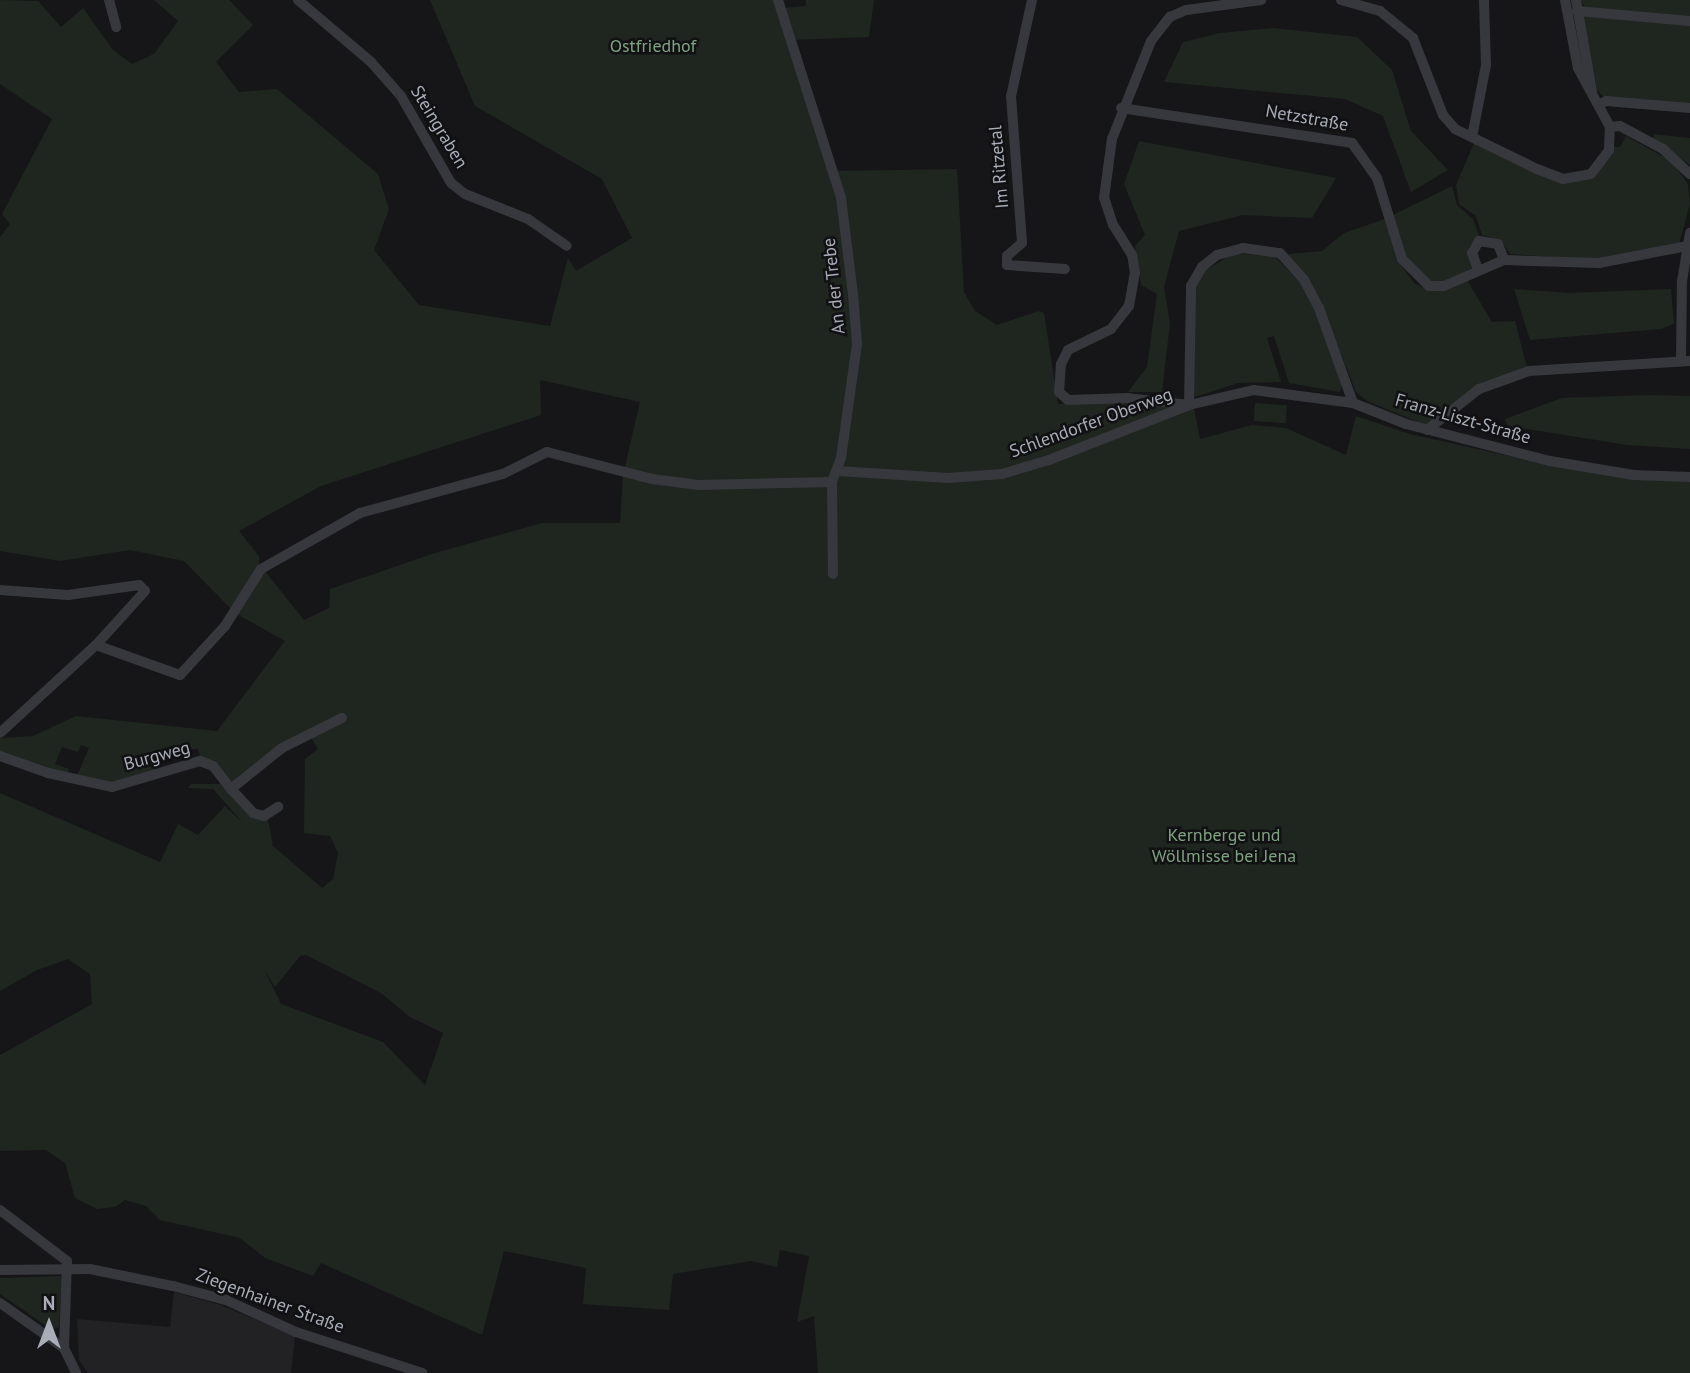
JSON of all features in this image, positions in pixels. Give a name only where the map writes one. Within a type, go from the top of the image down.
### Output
[{"type":"street","points":[[109,0],[116,27]]},
{"type":"street","name":"An der Trebe","points":[[778,0],[841,198],[858,344],[838,471],[832,482],[833,574]]},
{"type":"street","name":"Im Ritzetal","points":[[1032,0],[1011,96],[1022,243],[1007,257],[1007,265],[1065,269]]},
{"type":"street","points":[[1261,0],[1192,8],[1162,25],[1121,108],[1112,139],[1104,198],[1113,225],[1132,255],[1133,291],[1123,319],[1068,350],[1061,364],[1059,392],[1068,400],[1128,398],[1189,405],[1191,286],[1202,267],[1217,255],[1243,248],[1280,253],[1304,279],[1319,308],[1353,402]]},
{"type":"street","points":[[1341,0],[1380,11],[1413,38],[1443,115],[1455,129],[1550,175],[1580,179],[1602,163],[1609,150],[1610,127],[1578,68],[1565,0]]},
{"type":"street","points":[[1472,136],[1486,65],[1484,0]]},
{"type":"street","name":"Steingraben","points":[[302,1],[371,62],[401,96],[451,183],[466,194],[528,219],[567,246]]},
{"type":"street","points":[[1592,94],[1576,6],[1690,21]]},
{"type":"street","points":[[1599,105],[1606,101],[1690,108]]},
{"type":"street","name":"Netzstraße","points":[[1121,108],[1352,143],[1377,178],[1402,259],[1414,276],[1435,287],[1504,260],[1599,263],[1687,246]]},
{"type":"street","points":[[1610,127],[1620,126],[1662,149],[1690,174]]},
{"type":"street","points":[[1427,430],[1479,389],[1518,374],[1685,360],[1687,246],[1690,233]]},
{"type":"street","points":[[1478,270],[1472,253],[1482,240],[1498,244],[1504,260]]},
{"type":"street","name":"Franz-Liszt-Straße","points":[[1189,405],[1254,390],[1353,402],[1427,430],[1550,461],[1634,475],[1690,477]]},
{"type":"street","name":"Schlendorfer Oberweg","points":[[838,471],[948,478],[1002,474],[1049,460],[1189,405]]},
{"type":"street","points":[[96,645],[180,675],[225,626],[261,569],[360,513],[503,474],[547,452],[653,479],[699,485],[832,482]]},
{"type":"street","points":[[0,733],[96,645],[145,592],[139,585],[90,594],[1,593]]},
{"type":"street","points":[[231,789],[282,748],[342,718]]},
{"type":"street","name":"Burgweg","points":[[0,756],[48,774],[112,787],[200,761],[213,766],[253,813],[269,815],[278,807]]},
{"type":"street","points":[[0,1210],[62,1254],[69,1268],[64,1348],[76,1373]]},
{"type":"street","name":"Ziegenhainer Straße","points":[[0,1270],[69,1268],[222,1298],[296,1332],[422,1373]]},
{"type":"street","points":[[0,1303],[64,1348]]},
{"type":"shaded area","points":[[174,1292],[221,1305],[295,1336],[291,1373],[88,1373],[79,1360],[77,1319],[170,1327]]},
{"type":"green space","points":[[0,0],[38,1],[61,27],[83,8],[113,50],[132,64],[154,54],[178,21],[154,0],[229,0],[253,25],[216,62],[239,92],[277,89],[378,174],[389,209],[374,250],[419,305],[550,326],[568,258],[576,271],[632,238],[602,179],[475,106],[430,0],[778,0],[783,8],[806,6],[806,0],[874,0],[869,37],[790,40],[832,171],[957,169],[964,292],[975,311],[997,325],[1039,311],[1044,313],[1058,404],[1129,400],[1194,409],[1200,439],[1252,425],[1286,428],[1346,455],[1356,416],[1410,434],[1549,465],[1690,482],[1690,1373],[818,1373],[814,1316],[797,1322],[809,1256],[780,1250],[777,1267],[751,1261],[673,1274],[669,1310],[583,1304],[586,1268],[504,1251],[482,1335],[321,1263],[313,1276],[265,1258],[240,1238],[160,1220],[146,1206],[125,1200],[115,1207],[97,1209],[75,1198],[65,1163],[46,1150],[0,1151],[0,1055],[92,1004],[90,974],[68,959],[37,970],[0,991],[0,793],[160,862],[178,824],[198,835],[225,806],[243,823],[213,789],[188,788],[191,784],[224,784],[268,819],[273,846],[322,888],[333,879],[338,853],[330,836],[304,833],[305,759],[318,749],[307,731],[234,783],[201,759],[198,749],[161,750],[154,758],[157,769],[111,784],[76,778],[89,748],[81,745],[78,752],[62,747],[55,764],[69,769],[66,776],[0,753],[0,738],[33,736],[76,716],[217,731],[285,641],[237,614],[264,570],[304,620],[329,608],[330,589],[435,553],[542,523],[620,523],[623,475],[640,402],[540,380],[541,415],[321,486],[239,531],[259,556],[259,565],[231,609],[184,561],[130,550],[60,561],[0,551],[0,237],[10,224],[2,214],[52,119],[0,84]],"holes":[[[306,955],[381,993],[410,1017],[443,1033],[425,1085],[383,1042],[281,1004],[264,969],[275,987],[300,956]]]},
{"type":"green space","points":[[1580,0],[1690,0],[1690,17],[1585,7]]},
{"type":"green space","points":[[1585,14],[1690,24],[1690,104],[1604,97],[1597,90],[1582,18]]},
{"type":"green space","points":[[1273,28],[1357,37],[1392,70],[1411,131],[1448,170],[1411,192],[1383,116],[1345,99],[1164,82],[1183,42],[1220,33]]},
{"type":"green space","points":[[1654,134],[1690,138],[1690,165],[1653,138]]},
{"type":"green space","points":[[1626,136],[1671,161],[1688,184],[1690,204],[1679,244],[1601,260],[1510,254],[1501,240],[1482,235],[1476,216],[1459,204],[1456,185],[1474,143],[1563,184],[1599,172],[1613,147],[1620,147]]},
{"type":"green space","points":[[1139,141],[1336,178],[1312,218],[1243,215],[1179,231],[1164,287],[1170,323],[1162,392],[1128,392],[1147,367],[1157,294],[1141,285],[1135,246],[1145,235],[1124,184]]},
{"type":"green space","points":[[1452,186],[1457,205],[1473,219],[1479,236],[1468,248],[1472,268],[1443,282],[1430,282],[1407,261],[1393,215]]},
{"type":"green space","points":[[1385,219],[1398,261],[1414,283],[1430,291],[1467,280],[1492,322],[1515,321],[1527,368],[1425,425],[1367,401],[1356,392],[1320,301],[1288,254],[1322,251],[1344,233]]},
{"type":"green space","points":[[1234,253],[1275,257],[1300,282],[1319,317],[1342,384],[1340,392],[1289,383],[1274,336],[1267,338],[1281,382],[1238,383],[1195,397],[1192,394],[1192,293],[1206,270]]},
{"type":"green space","points":[[1514,289],[1569,293],[1671,289],[1674,324],[1661,329],[1530,340]]},
{"type":"green space","points":[[1690,396],[1690,449],[1627,445],[1508,426],[1505,419],[1562,398]]},
{"type":"green space","points":[[1255,403],[1287,405],[1286,423],[1254,421]]},
{"type":"green space","points":[[62,1276],[59,1327],[52,1330],[0,1294],[0,1278]]},
{"type":"park label","name":"Ostfriedhof","points":[[653,46]]},
{"type":"park label","name":"Kernberge und Wöllmisse bei Jena","points":[[1224,846]]}]
